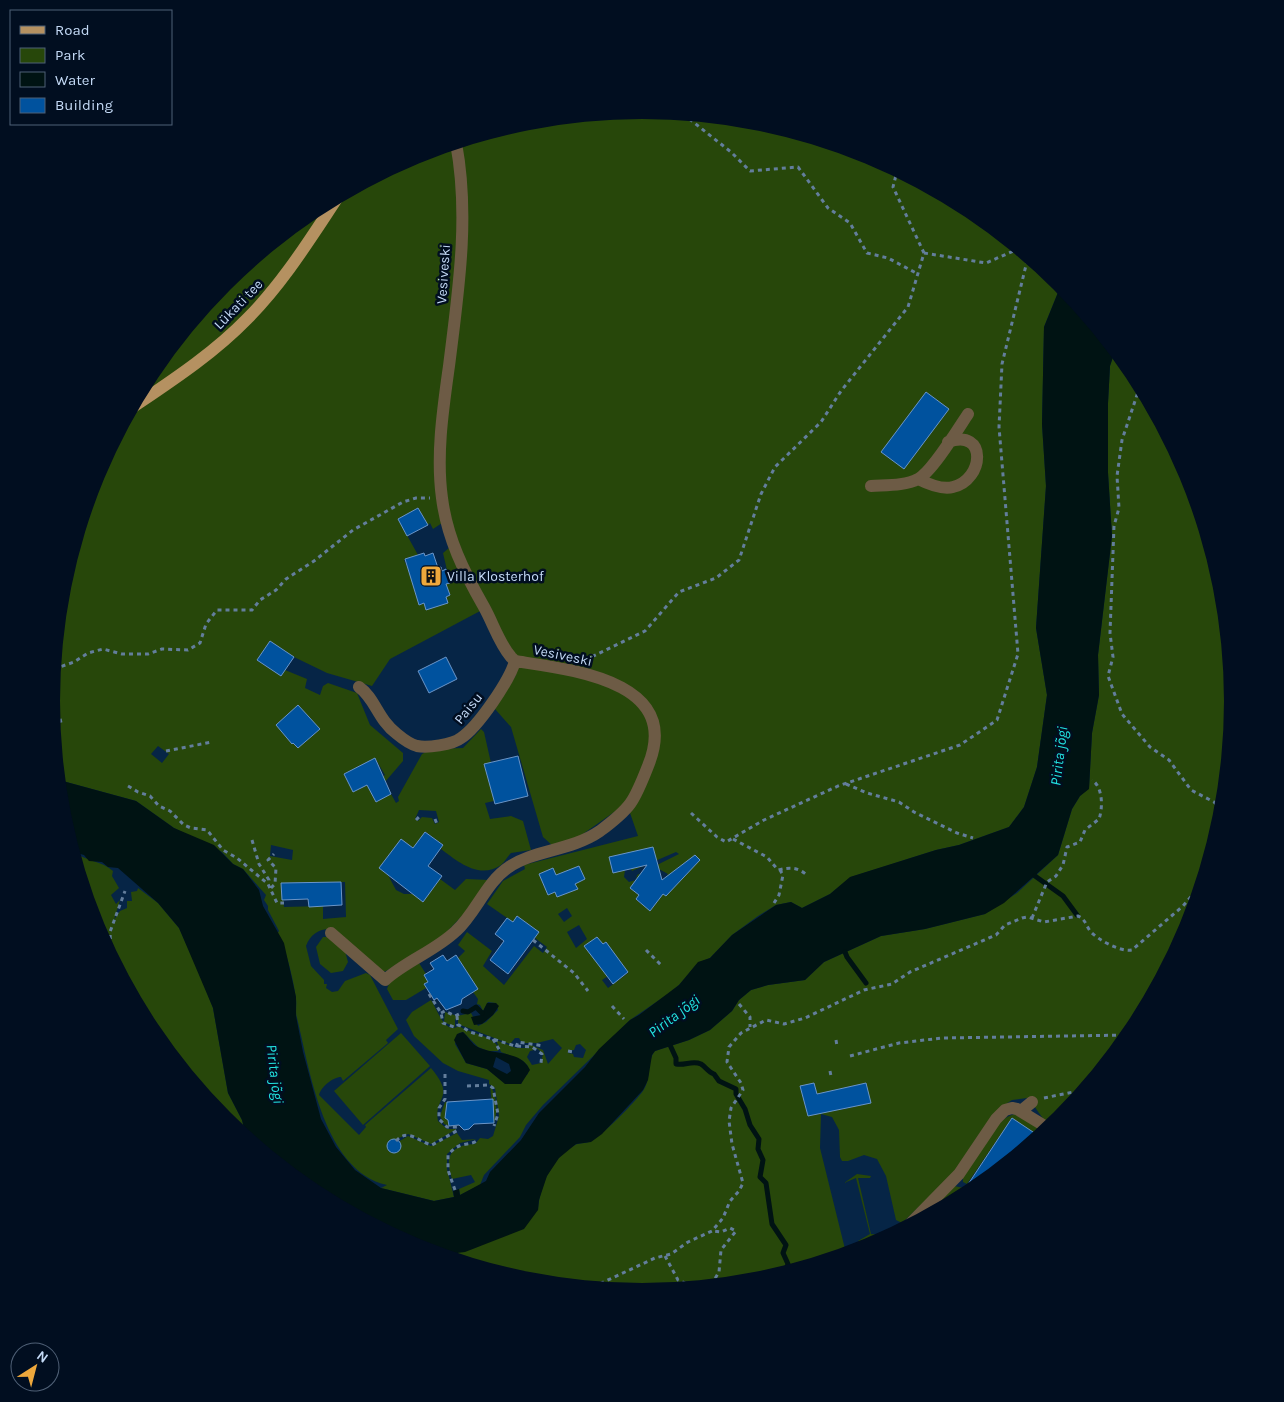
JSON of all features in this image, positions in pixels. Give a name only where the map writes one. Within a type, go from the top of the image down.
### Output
[{"type":"main road","name":"Lükati tee","points":[[145,398],[204,357],[248,319],[288,271],[328,211]]},
{"type":"street","name":"Vesiveski","points":[[331,933],[385,980],[456,932],[497,878],[509,866],[584,840],[599,831],[632,804],[656,745],[656,735],[651,716],[646,707],[624,689],[596,677],[566,669],[516,660],[506,651],[459,561],[451,539],[442,497],[442,430],[458,293],[461,242],[461,184],[457,149]]},
{"type":"street","points":[[871,486],[904,484],[918,479],[927,471],[968,414]]},
{"type":"street","points":[[918,479],[931,485],[952,488],[966,481],[974,470],[978,459],[976,448],[967,440],[958,438],[948,442]]},
{"type":"street","name":"Paisu","points":[[359,688],[368,695],[386,725],[405,740],[419,746],[451,742],[466,735],[489,707],[508,679],[516,660]]},
{"type":"street","points":[[1021,1111],[1032,1102]]},
{"type":"street","points":[[924,1210],[959,1174],[996,1118],[1012,1108],[1021,1111],[1042,1124]]},
{"type":"path","points":[[691,121],[724,146],[750,171],[798,167],[828,208],[850,223],[867,253],[888,258],[918,274]]},
{"type":"path","points":[[566,669],[645,631],[679,592],[716,578],[739,560],[761,494],[775,467],[821,422],[841,392],[908,307],[924,252],[892,187],[895,177]]},
{"type":"path","points":[[924,252],[986,263],[1012,252]]},
{"type":"path","points":[[692,813],[722,841],[732,839],[771,817],[846,783],[960,745],[997,720],[1018,654],[999,427],[1002,364],[1026,263]]},
{"type":"path","points":[[1137,395],[1122,440],[1117,476],[1119,508],[1114,526],[1110,633],[1113,657],[1108,676],[1122,714],[1150,747],[1169,760],[1191,790],[1215,803]]},
{"type":"path","points":[[61,667],[74,662],[88,653],[103,649],[122,654],[148,654],[162,649],[181,651],[195,647],[204,637],[206,624],[217,610],[252,610],[260,600],[276,590],[286,579],[314,561],[353,530],[404,502],[416,498],[442,497]]},
{"type":"path","points":[[166,752],[212,742]]},
{"type":"path","points":[[1032,918],[1047,882],[1058,874],[1063,865],[1067,847],[1080,842],[1086,830],[1100,819],[1102,802],[1099,786],[1092,780]]},
{"type":"path","points":[[846,783],[867,793],[899,802],[914,812],[957,833],[973,838]]},
{"type":"path","points":[[128,786],[150,796],[159,806],[170,811],[184,825],[207,830],[223,850],[267,883],[271,888],[276,903],[284,902]]},
{"type":"path","points":[[416,820],[421,815]]},
{"type":"path","points":[[435,819],[437,824]]},
{"type":"path","points":[[732,839],[767,857],[780,870],[783,876],[774,903]]},
{"type":"path","points":[[252,840],[259,864],[269,880],[267,883]]},
{"type":"path","points":[[271,888],[275,884],[276,868],[268,860],[274,854]]},
{"type":"path","points":[[780,870],[786,867],[800,870],[808,876]]},
{"type":"path","points":[[111,939],[113,922],[125,892]]},
{"type":"path","points":[[604,1282],[655,1258],[665,1256],[712,1231],[723,1218],[730,1201],[740,1191],[743,1183],[732,1144],[729,1113],[743,1090],[741,1083],[730,1068],[727,1053],[733,1041],[750,1027],[766,1020],[784,1024],[805,1018],[814,1012],[864,990],[892,984],[910,972],[996,935],[1005,925],[1022,918],[1032,918],[1044,922],[1078,916],[1084,920],[1091,931],[1114,948],[1122,951],[1132,950],[1189,899]]},
{"type":"path","points":[[533,940],[574,973],[588,991]]},
{"type":"path","points":[[646,950],[663,966]]},
{"type":"path","points":[[429,994],[441,1013],[443,1022],[516,1047],[529,1047],[539,1050],[543,1056],[541,1063]]},
{"type":"path","points":[[739,1004],[750,1017],[750,1027]]},
{"type":"path","points":[[612,1006],[624,1019]]},
{"type":"path","points":[[441,1013],[445,1010],[457,1016]]},
{"type":"path","points":[[457,1016],[462,1013]]},
{"type":"path","points":[[457,1016],[458,1026]]},
{"type":"path","points":[[850,1056],[899,1043],[926,1039],[1119,1034]]},
{"type":"path","points":[[492,1038],[500,1051]]},
{"type":"path","points":[[836,1040],[837,1046]]},
{"type":"path","points":[[516,1047],[518,1042],[544,1046]]},
{"type":"path","points":[[568,1051],[574,1052]]},
{"type":"path","points":[[830,1070],[831,1076]]},
{"type":"path","points":[[396,1141],[409,1135],[432,1145],[457,1129],[447,1127],[439,1119],[439,1108],[445,1099],[445,1074]]},
{"type":"path","points":[[467,1086],[490,1085],[493,1088],[498,1114],[494,1126]]},
{"type":"path","points":[[1032,1102],[1074,1092]]},
{"type":"path","points":[[455,1190],[448,1170],[448,1155],[457,1146],[474,1143],[478,1140]]},
{"type":"path","points":[[712,1231],[721,1232],[730,1228],[736,1231],[721,1250],[719,1272],[715,1278]]},
{"type":"path","points":[[665,1256],[679,1282]]},
{"type":"green space","points":[[604,120],[680,120],[718,124],[756,130],[793,139],[865,163],[899,179],[933,197],[996,239],[1026,263],[1058,293],[1044,327],[1042,424],[1046,486],[1036,628],[1047,695],[1037,767],[1024,807],[1009,827],[959,845],[936,850],[851,877],[830,894],[802,908],[791,902],[776,905],[758,916],[732,935],[710,958],[698,963],[679,985],[668,994],[630,1020],[543,1105],[526,1125],[520,1137],[484,1175],[480,1185],[460,1195],[459,1189],[475,1182],[471,1175],[452,1179],[449,1158],[455,1149],[475,1144],[480,1138],[488,1139],[493,1136],[499,1116],[495,1088],[489,1084],[489,1080],[458,1071],[443,1063],[414,1036],[406,1020],[412,1012],[431,1000],[442,1020],[445,1024],[449,1027],[454,1028],[459,1026],[496,1043],[499,1048],[498,1051],[488,1051],[478,1047],[463,1032],[459,1033],[455,1044],[466,1063],[487,1069],[506,1084],[521,1084],[524,1076],[528,1074],[528,1066],[523,1061],[501,1052],[496,1040],[516,1048],[532,1048],[534,1050],[530,1051],[527,1057],[532,1065],[541,1063],[543,1054],[538,1049],[523,1046],[531,1045],[543,1050],[548,1064],[562,1048],[553,1039],[537,1043],[522,1043],[519,1038],[515,1038],[510,1044],[458,1024],[458,1019],[455,1019],[455,1027],[444,1022],[445,1012],[457,1016],[471,1013],[478,1026],[486,1022],[498,1010],[496,1003],[488,1002],[483,1011],[480,1005],[477,1004],[478,999],[473,992],[478,989],[458,958],[465,951],[458,945],[467,932],[492,951],[483,966],[504,985],[534,946],[543,953],[547,947],[535,938],[539,932],[517,916],[513,922],[487,904],[503,881],[525,869],[524,865],[638,836],[630,813],[617,810],[580,836],[553,846],[543,837],[511,727],[495,709],[516,675],[442,523],[433,529],[430,523],[428,525],[418,508],[398,519],[418,555],[404,560],[408,569],[412,568],[419,605],[424,603],[426,610],[448,602],[446,597],[450,595],[446,584],[450,583],[443,553],[449,548],[482,610],[390,659],[372,686],[327,673],[294,657],[270,641],[257,660],[281,676],[285,670],[307,679],[305,688],[320,695],[323,686],[328,683],[357,693],[370,725],[403,753],[403,761],[385,782],[382,777],[385,775],[375,758],[344,774],[353,792],[367,785],[376,802],[391,794],[396,803],[399,801],[398,797],[422,754],[432,749],[463,748],[481,729],[484,732],[491,763],[485,765],[494,801],[485,803],[490,819],[511,816],[523,821],[531,850],[511,853],[501,865],[485,871],[469,867],[454,859],[441,849],[443,845],[426,832],[413,848],[401,839],[379,868],[388,875],[396,890],[404,894],[413,894],[423,902],[440,879],[455,890],[466,879],[489,880],[476,901],[442,937],[386,971],[383,972],[330,929],[315,933],[306,946],[311,966],[324,980],[324,984],[327,984],[326,988],[332,992],[338,991],[345,981],[366,973],[370,975],[398,1029],[386,1040],[388,1043],[343,1081],[341,1077],[338,1077],[331,1081],[322,1089],[319,1095],[359,1135],[366,1127],[365,1125],[431,1068],[439,1078],[443,1092],[438,1107],[438,1121],[447,1129],[457,1129],[431,1144],[408,1134],[390,1142],[388,1147],[390,1151],[398,1151],[400,1146],[398,1142],[408,1136],[431,1146],[457,1133],[462,1140],[477,1139],[460,1143],[447,1154],[447,1169],[454,1197],[434,1201],[381,1188],[387,1185],[366,1176],[348,1160],[334,1140],[323,1116],[296,1016],[296,999],[291,974],[277,934],[279,931],[264,900],[266,895],[243,869],[233,864],[222,852],[174,828],[136,801],[66,782],[65,777],[61,739],[61,663],[71,587],[91,514],[104,478],[138,410],[180,347],[204,317],[258,263],[319,217],[351,197],[419,163],[491,139],[528,130]],"holes":[[[158,746],[169,754],[162,763],[151,754]],[[419,810],[436,811],[439,822],[435,824],[432,818],[422,817],[418,821],[415,819]],[[271,845],[293,850],[292,860],[270,856]],[[676,852],[679,854],[637,875],[636,879],[659,869],[668,874],[659,887],[641,904],[636,899],[639,895],[630,888],[635,880],[629,882],[624,877],[625,870],[612,872],[610,862],[618,860],[617,855],[640,855],[643,866],[631,869],[632,871]],[[345,882],[346,917],[323,919],[323,906],[284,907],[282,883]],[[567,908],[572,916],[564,922],[558,914]],[[579,925],[587,939],[576,948],[567,932]],[[606,942],[628,973],[608,988],[602,980],[608,976],[603,944]],[[580,1044],[586,1050],[583,1058],[574,1057],[573,1054],[568,1053],[568,1050],[574,1050],[576,1045]]]},
{"type":"green space","points":[[1112,359],[1146,410],[1164,444],[1180,478],[1193,514],[1213,587],[1223,663],[1224,701],[1223,739],[1213,815],[1193,888],[1180,924],[1146,992],[1104,1055],[1080,1085],[1046,1121],[1027,1098],[1012,1100],[1003,1106],[955,1172],[906,1219],[900,1222],[896,1220],[886,1176],[877,1159],[864,1155],[848,1161],[842,1161],[840,1157],[839,1130],[832,1117],[821,1114],[820,1148],[844,1246],[793,1263],[756,1272],[680,1282],[604,1282],[528,1272],[455,1252],[475,1248],[488,1242],[538,1210],[541,1191],[554,1164],[567,1150],[575,1145],[591,1141],[613,1124],[643,1091],[646,1086],[652,1055],[655,1051],[689,1040],[710,1030],[732,1011],[739,1000],[751,990],[768,985],[805,980],[824,962],[881,936],[925,929],[985,914],[1017,893],[1058,855],[1072,809],[1080,796],[1089,788],[1092,733],[1099,695],[1098,655],[1112,536],[1108,473],[1110,366]],"holes":[[[814,1083],[821,1113],[808,1116],[800,1087]],[[866,1083],[870,1103],[840,1110],[836,1090]]]},
{"type":"green space","points":[[81,856],[104,865],[113,871],[112,876],[119,888],[111,895],[116,904],[120,900],[114,920],[120,911],[127,908],[127,901],[132,901],[131,892],[137,891],[138,888],[158,903],[179,928],[213,1008],[228,1093],[243,1125],[204,1085],[158,1024],[138,992],[104,924]]},
{"type":"green space","points":[[323,937],[327,937],[345,951],[348,962],[343,971],[331,973],[320,964],[316,947]]},
{"type":"green space","points":[[419,963],[426,974],[424,975],[428,982],[424,984],[426,988],[406,1000],[393,1000],[387,989],[390,981]]},
{"type":"green space","points":[[401,1033],[430,1066],[363,1125],[334,1091]]},
{"type":"green space","points":[[490,1086],[496,1104],[494,1123]]},
{"type":"green space","points":[[445,1102],[447,1102],[445,1117],[448,1120],[449,1126],[444,1124],[440,1116]]},
{"type":"green space","points":[[1015,1114],[1039,1127],[1033,1132],[1012,1118],[968,1183],[963,1182],[963,1176],[979,1150],[992,1131],[1007,1117]]},
{"type":"green space","points":[[857,1174],[871,1176],[870,1178],[858,1178],[871,1234],[875,1234],[858,1241],[870,1234],[856,1178],[844,1183]]},
{"type":"green space","points":[[954,1186],[961,1187],[938,1202]]},
{"type":"water","name":"Pirita jõgi","points":[[1058,293],[1080,317],[1112,359],[1110,366],[1108,403],[1108,473],[1112,536],[1098,655],[1099,695],[1092,733],[1089,789],[1080,796],[1072,809],[1058,855],[1004,903],[985,914],[925,929],[881,936],[824,962],[805,980],[768,985],[751,990],[739,1000],[732,1011],[710,1030],[689,1040],[655,1051],[652,1055],[648,1080],[643,1090],[602,1134],[591,1142],[576,1144],[559,1158],[547,1176],[539,1200],[538,1210],[524,1229],[465,1252],[458,1253],[419,1239],[351,1205],[288,1163],[243,1125],[228,1093],[213,1008],[179,928],[158,903],[118,868],[108,867],[102,862],[89,861],[81,854],[71,815],[66,782],[136,801],[174,828],[214,845],[233,864],[243,869],[259,890],[263,906],[284,943],[296,997],[296,1016],[303,1052],[321,1119],[336,1147],[355,1170],[381,1188],[434,1201],[454,1197],[453,1191],[459,1189],[460,1195],[486,1181],[490,1172],[521,1140],[539,1113],[585,1067],[599,1049],[630,1020],[679,985],[698,962],[710,958],[732,935],[776,905],[791,902],[802,908],[830,894],[850,877],[936,850],[959,845],[1009,827],[1024,807],[1037,767],[1047,695],[1036,628],[1046,486],[1042,424],[1044,327]]},
{"type":"water","points":[[487,1003],[496,1003],[499,1006],[493,1015],[482,1024],[474,1025],[471,1017],[481,1015]]},
{"type":"water","points":[[463,1032],[474,1045],[483,1049],[520,1059],[526,1063],[530,1070],[521,1084],[505,1084],[487,1069],[466,1063],[454,1040],[457,1034]],"holes":[[[496,1057],[509,1064],[511,1071],[507,1074],[493,1067]]]},
{"type":"building","points":[[926,392],[949,409],[904,469],[881,452]]},
{"type":"building","points":[[418,508],[428,525],[407,536],[398,519]]},
{"type":"building","name":"Villa Klosterhof","points":[[424,553],[425,556],[433,553],[438,568],[441,567],[442,571],[446,569],[450,583],[446,584],[450,595],[446,597],[448,603],[426,610],[424,603],[419,605],[405,559]]},
{"type":"building","points":[[270,641],[294,657],[281,676],[257,660]]},
{"type":"building","points":[[446,657],[457,679],[429,693],[418,671]]},
{"type":"building","points":[[298,705],[320,729],[298,748],[292,744],[276,725]]},
{"type":"building","points":[[518,756],[528,796],[495,804],[484,764]]},
{"type":"building","points":[[375,758],[391,794],[376,802],[367,785],[353,792],[344,774]]},
{"type":"building","points":[[425,832],[443,845],[428,866],[442,876],[423,902],[379,868],[401,839],[413,848]]},
{"type":"building","points":[[653,847],[662,880],[695,855],[700,860],[666,896],[663,894],[650,911],[636,899],[639,895],[630,888],[647,865],[613,873],[609,857]]},
{"type":"building","points":[[579,866],[585,879],[575,884],[578,889],[557,897],[555,892],[548,895],[539,874],[553,868],[556,875]]},
{"type":"building","points":[[341,882],[342,905],[309,907],[308,899],[282,900],[281,883]]},
{"type":"building","points":[[517,916],[539,932],[508,974],[490,960],[504,941],[495,934],[507,918],[513,922]]},
{"type":"building","points":[[597,937],[603,944],[606,942],[628,972],[613,984],[584,946]]},
{"type":"building","points":[[443,955],[447,961],[456,955],[478,989],[462,999],[461,1004],[446,1010],[437,998],[434,1000],[424,984],[428,982],[424,975],[434,969],[430,963]]},
{"type":"building","points":[[814,1083],[817,1094],[866,1083],[871,1103],[808,1116],[800,1086]]},
{"type":"building","points":[[493,1099],[494,1123],[474,1124],[469,1129],[464,1130],[459,1125],[449,1126],[448,1120],[445,1118],[447,1102]]},
{"type":"building","points":[[1012,1118],[1033,1132],[996,1163],[970,1182]]},
{"type":"building","points":[[394,1139],[399,1141],[401,1146],[399,1151],[394,1153],[389,1151],[387,1146],[389,1141]]},
{"type":"waterway","points":[[1035,876],[1063,896],[1077,915]]},
{"type":"waterway","points":[[845,952],[866,983]]},
{"type":"waterway","points":[[463,1011],[468,1012],[476,1007],[482,1013]]},
{"type":"waterway","points":[[670,1045],[676,1058],[676,1064],[701,1064],[714,1074],[719,1081],[736,1089],[736,1094],[745,1109],[750,1125],[759,1139],[758,1149],[763,1160],[760,1177],[766,1183],[772,1224],[786,1245],[783,1253],[788,1264]]},
{"type":"place","name":"Villa Klosterhof","points":[[431,576]]}]
